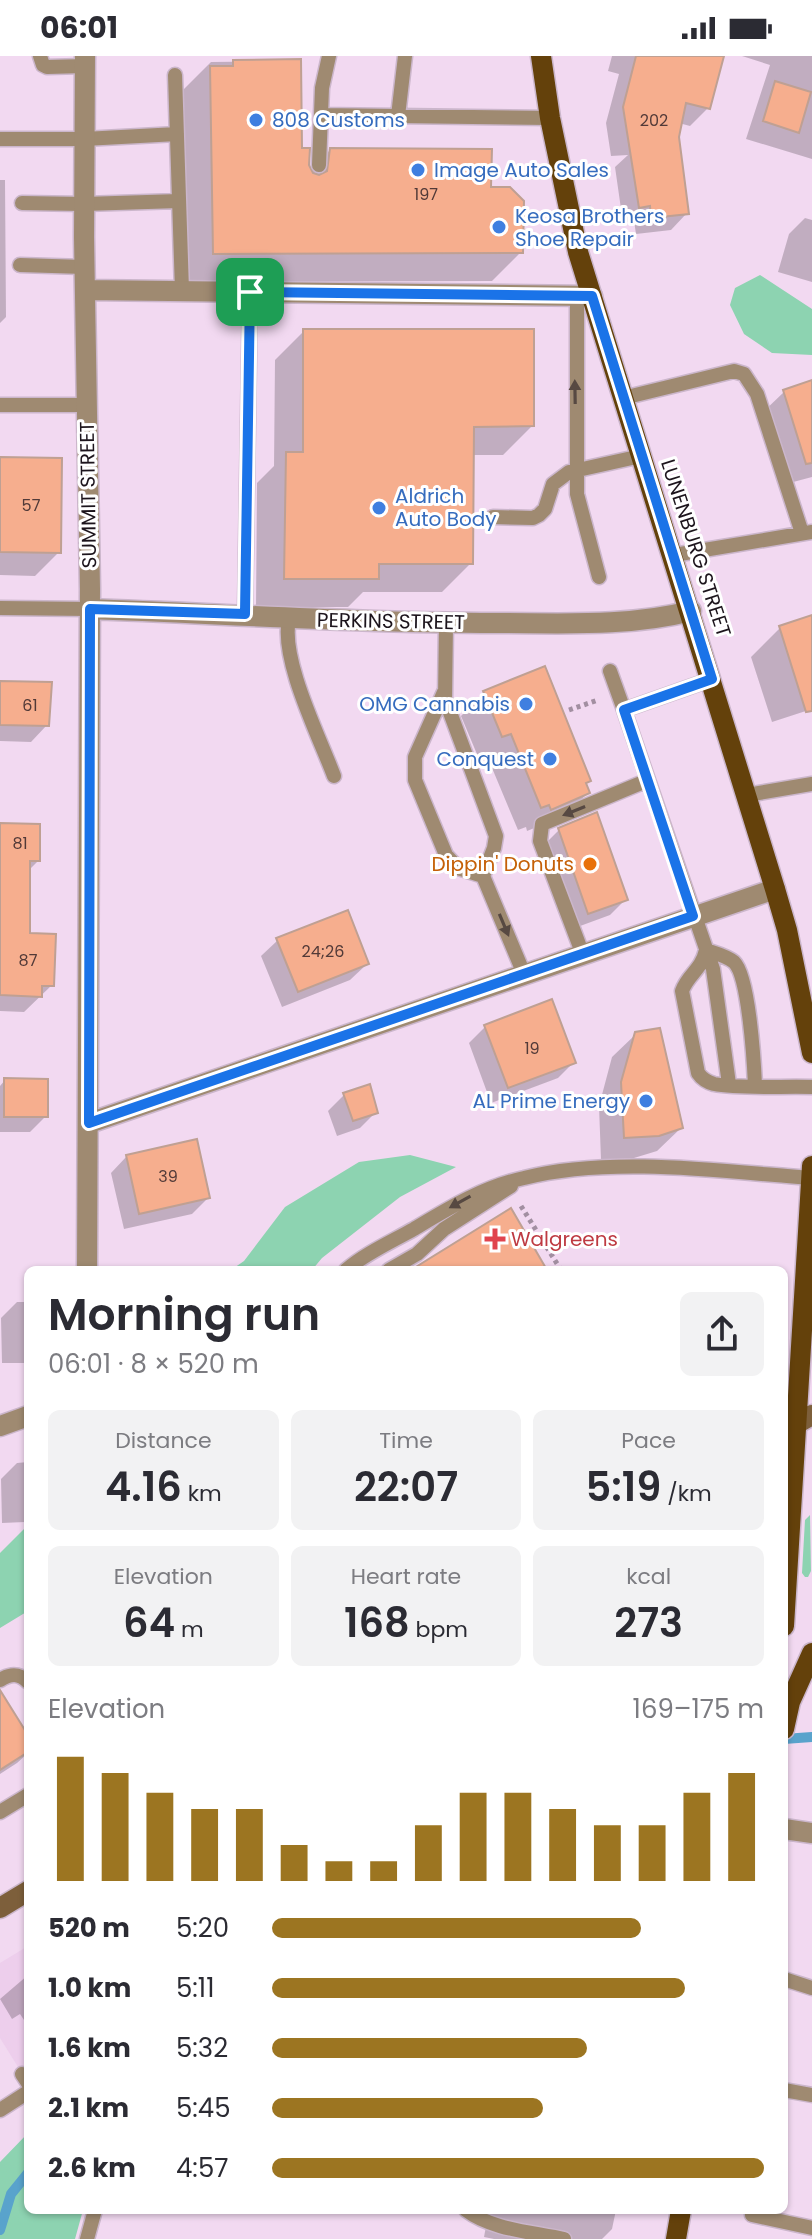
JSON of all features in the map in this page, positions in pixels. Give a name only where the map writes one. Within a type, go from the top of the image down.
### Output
[{"type":"main road","name":"LUNENBURG STREET","points":[[541,56],[584,296],[623,398],[747,795],[787,930],[812,1053]]},
{"type":"main road","points":[[788,1564],[811,1172]]},
{"type":"main road","points":[[788,1700],[812,1653]]},
{"type":"main road","points":[[0,1908],[24,1893]]},
{"type":"main road","points":[[676,2239],[680,2214]]},
{"type":"street","name":"SUMMIT STREET","points":[[85,61],[84,267],[90,609],[87,1266]]},
{"type":"street","points":[[85,290],[584,296]]},
{"type":"street","name":"PERKINS STREET","points":[[90,609],[446,623],[620,622],[691,611]]},
{"type":"street","points":[[89,1123],[775,889]]},
{"type":"street","points":[[0,1426],[24,1417]]},
{"type":"street","points":[[788,1830],[812,1833]]},
{"type":"lane","points":[[40,56],[47,67],[85,61]]},
{"type":"lane","points":[[319,165],[322,88],[329,56]]},
{"type":"lane","points":[[398,116],[405,56]]},
{"type":"lane","points":[[175,75],[182,291]]},
{"type":"lane","points":[[321,115],[550,118]]},
{"type":"lane","points":[[0,139],[177,134]]},
{"type":"lane","points":[[22,203],[179,201]]},
{"type":"lane","points":[[20,265],[84,267]]},
{"type":"lane","points":[[245,614],[250,292]]},
{"type":"lane","points":[[584,296],[578,505],[599,577]]},
{"type":"lane","points":[[623,398],[734,371],[744,374],[757,394],[807,532],[674,555]]},
{"type":"lane","points":[[0,405],[87,405]]},
{"type":"lane","points":[[493,517],[533,518],[545,509],[553,484],[561,476],[641,456]]},
{"type":"lane","points":[[0,608],[90,609]]},
{"type":"lane","points":[[289,619],[287,628],[291,661],[334,776]]},
{"type":"lane","points":[[446,623],[445,690],[448,710],[494,826],[494,848],[483,876],[524,974]]},
{"type":"lane","points":[[610,671],[706,950],[716,985],[729,1084]]},
{"type":"lane","points":[[624,710],[712,679]]},
{"type":"lane","points":[[445,690],[415,757],[415,780],[446,855],[458,868],[483,876]]},
{"type":"lane","points":[[583,955],[540,841],[542,824],[646,781]]},
{"type":"lane","points":[[747,795],[812,784]]},
{"type":"lane","points":[[706,950],[700,968],[682,991],[698,1073],[710,1082],[812,1087]]},
{"type":"lane","points":[[706,950],[727,958],[738,968],[752,1037],[755,1085]]},
{"type":"lane","points":[[353,1266],[470,1196],[525,1177],[561,1171],[640,1168],[811,1172]]},
{"type":"lane","points":[[396,1266],[417,1254],[444,1229],[525,1177]]},
{"type":"lane","points":[[0,1680],[12,1674],[24,1679]]},
{"type":"lane","points":[[3,1804],[24,1796]]},
{"type":"lane","points":[[788,1980],[812,1988]]},
{"type":"lane","points":[[788,2091],[812,2095]]},
{"type":"lane","points":[[0,2110],[24,2095]]},
{"type":"lane","points":[[87,2239],[94,2214]]},
{"type":"lane","points":[[471,2214],[495,2224],[564,2239]]},
{"type":"lane","points":[[752,2215],[812,2228]]},
{"type":"path","points":[[518,1201],[559,1266]]},
{"type":"shaded area","points":[[24,1948],[24,2077],[0,2038],[0,1963]]},
{"type":"green space","points":[[760,275],[812,309],[812,355],[772,353],[744,334],[730,305],[735,288]]},
{"type":"green space","points":[[410,1155],[456,1167],[400,1197],[315,1266],[237,1266],[244,1261],[285,1207],[359,1162]]},
{"type":"green space","points":[[810,1515],[811,1571],[805,1577],[802,1573],[805,1520]]},
{"type":"green space","points":[[24,1529],[24,1613],[0,1628],[0,1553]]},
{"type":"green space","points":[[24,2137],[24,2214],[82,2214],[75,2239],[0,2239],[0,2162]]},
{"type":"building","points":[[636,56],[724,56],[710,109],[686,103],[679,137],[689,214],[651,218],[650,206],[639,208],[623,107]]},
{"type":"building","points":[[301,59],[302,148],[310,148],[309,165],[313,173],[319,175],[327,171],[330,148],[492,149],[491,187],[510,187],[524,201],[523,253],[213,254],[210,66],[233,66],[233,60]]},
{"type":"building","points":[[775,81],[811,92],[799,133],[763,121]]},
{"type":"building","name":"Aldrich Auto Body","points":[[303,329],[534,329],[534,426],[474,427],[473,564],[379,564],[379,579],[284,579],[286,452],[303,452]]},
{"type":"building","points":[[812,380],[812,463],[806,464],[783,390]]},
{"type":"building","points":[[0,457],[62,458],[61,553],[0,552]]},
{"type":"building","points":[[812,615],[812,711],[806,712],[779,626]]},
{"type":"building","points":[[545,666],[591,781],[586,783],[590,793],[551,810],[549,805],[541,808],[511,734],[502,737],[483,691]]},
{"type":"building","points":[[0,681],[52,682],[49,726],[0,725]]},
{"type":"building","name":"Dippin' Donuts","points":[[597,812],[628,900],[588,914],[558,828]]},
{"type":"building","points":[[0,823],[40,824],[40,861],[30,861],[30,933],[56,934],[54,986],[42,986],[42,997],[0,995]]},
{"type":"building","points":[[348,910],[369,964],[298,992],[276,938]]},
{"type":"building","points":[[552,999],[576,1063],[508,1088],[484,1025]]},
{"type":"building","name":"AL Prime Energy","points":[[660,1028],[683,1128],[659,1136],[624,1138],[621,1082],[635,1032]]},
{"type":"building","points":[[4,1078],[48,1079],[48,1117],[4,1117]]},
{"type":"building","points":[[370,1084],[378,1113],[353,1121],[343,1093]]},
{"type":"building","points":[[197,1139],[210,1198],[139,1214],[126,1155]]},
{"type":"building","name":"Walgreens","points":[[511,1208],[545,1266],[417,1266]]},
{"type":"building","points":[[0,1690],[24,1729],[24,1755],[0,1770]]},
{"type":"waterway","points":[[788,1739],[812,1737]]},
{"type":"waterway","points":[[0,2230],[11,2194],[24,2178]]},
{"type":"place","name":"808 Customs","points":[[256,120]]},
{"type":"place","name":"Image Auto Sales","points":[[418,170]]},
{"type":"place","name":"Keosa Brothers Shoe Repair","points":[[499,227]]},
{"type":"place","name":"Aldrich Auto Body","points":[[379,508]]},
{"type":"place","name":"OMG Cannabis","points":[[526,704]]},
{"type":"place","name":"Conquest","points":[[550,759]]},
{"type":"place","name":"Dippin' Donuts","points":[[590,864]]},
{"type":"place","name":"AL Prime Energy","points":[[646,1101]]},
{"type":"place","name":"Walgreens","points":[[495,1239]]},
{"type":"route","points":[[250,292],[592,296],[712,679],[624,710],[693,916],[89,1123],[90,609],[245,614],[250,292]]}]
